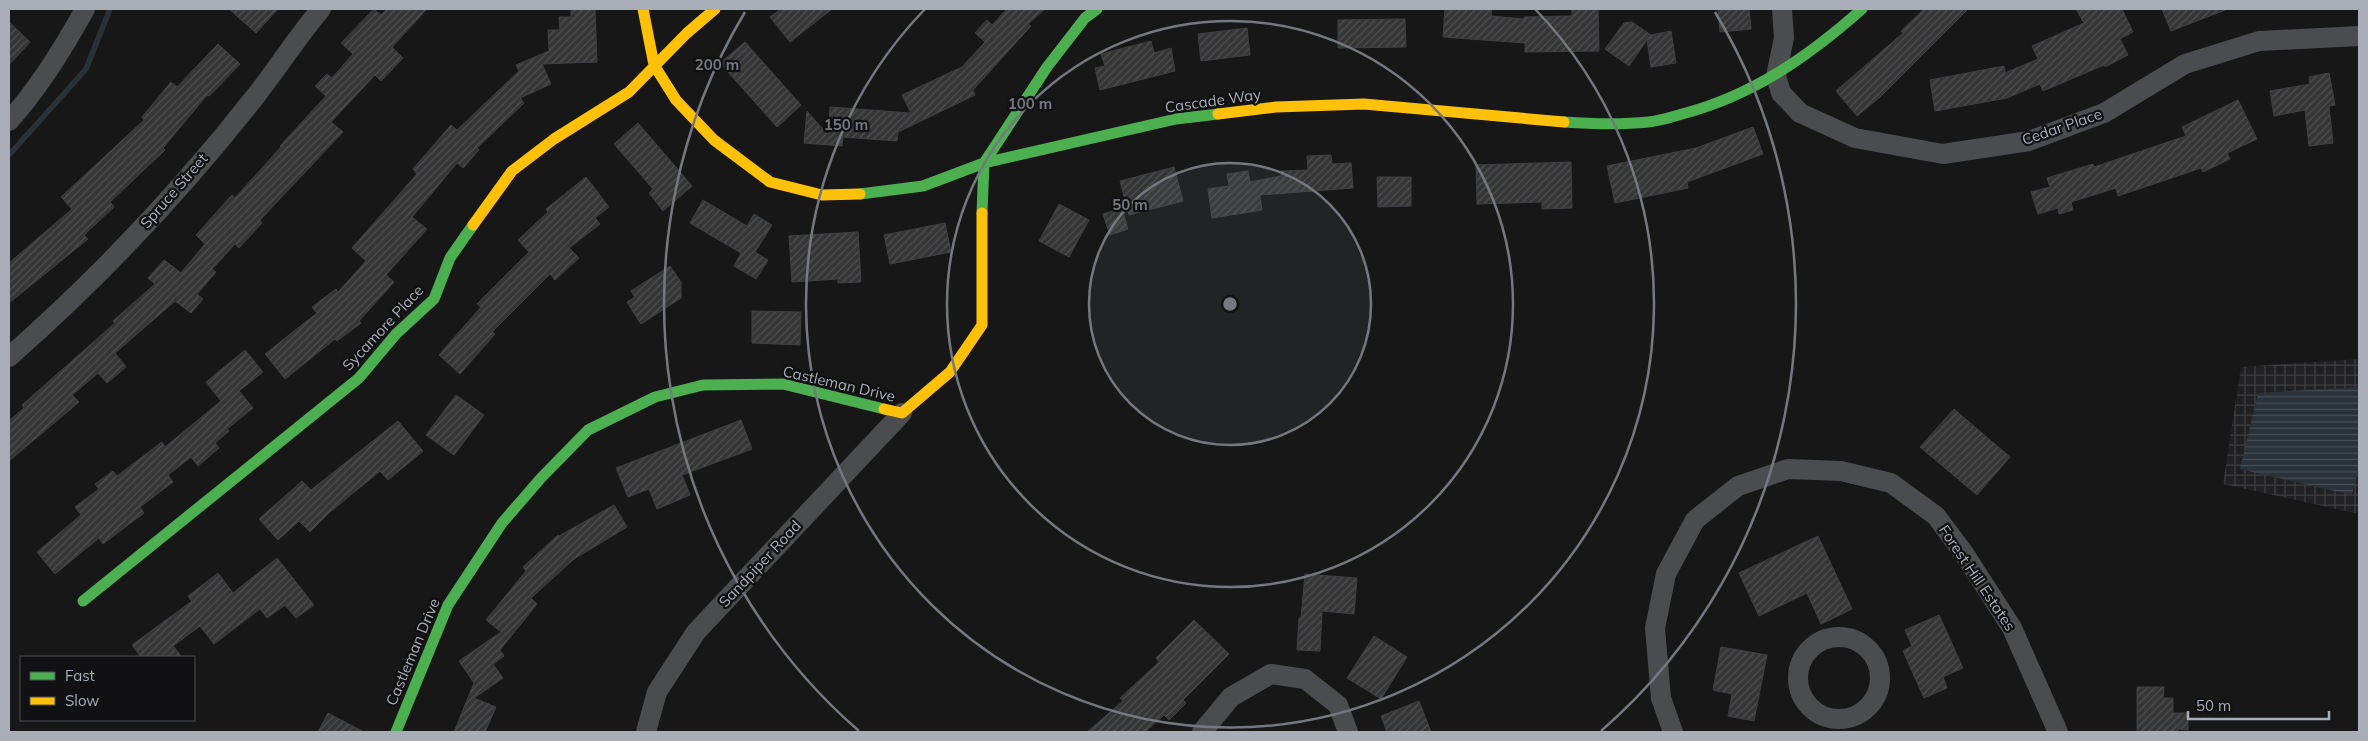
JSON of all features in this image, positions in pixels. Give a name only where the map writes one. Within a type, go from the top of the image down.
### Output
[{"type":"street","points":[[9,121],[26,102],[55,61],[85,9]]},
{"type":"street","name":"Spruce Street","points":[[9,357],[48,322],[150,220],[258,93],[300,33],[321,9]]},
{"type":"street","name":"Cascade Way","points":[[643,9],[654,65],[676,100],[714,140],[770,182],[822,195],[877,194],[923,186],[984,163],[1176,119],[1276,107],[1364,104],[1587,124],[1650,122],[1698,110],[1733,97],[1776,76],[1829,38],[1862,9]]},
{"type":"street","name":"Sycamore Place","points":[[83,601],[359,378],[396,334],[434,299],[450,258],[512,171],[554,139],[629,92],[654,65],[715,9]]},
{"type":"street","points":[[984,163],[1047,67],[1085,18],[1097,9]]},
{"type":"street","points":[[1776,76],[1784,38],[1782,9]]},
{"type":"street","name":"Cedar Place","points":[[1776,76],[1782,93],[1800,113],[1855,138],[1943,154],[2029,141],[2104,113],[2185,64],[2259,41],[2359,36]]},
{"type":"street","name":"Castleman Drive","points":[[396,732],[448,605],[502,523],[541,478],[588,430],[654,397],[703,385],[783,384],[902,413],[950,372],[982,325],[981,224],[984,163]]},
{"type":"street","name":"Sandpiper Road","points":[[646,732],[658,692],[696,632],[902,413]]},
{"type":"street","name":"Forest Hill Estates","points":[[1673,732],[1661,698],[1655,628],[1666,574],[1695,520],[1738,486],[1788,470],[1841,471],[1891,483],[1936,516],[1963,552],[2012,628],[2058,732]]},
{"type":"street","points":[[1837,637],[1851,639],[1864,645],[1874,656],[1880,676],[1876,696],[1860,724],[1825,716],[1809,706],[1802,696],[1799,677],[1803,659],[1811,648],[1823,641],[1837,637]]},
{"type":"street","points":[[1202,732],[1231,697],[1271,674],[1305,679],[1338,705],[1348,732]]},
{"type":"shaded area","points":[[2359,359],[2359,514],[2223,484],[2241,367]]},
{"type":"shaded area","points":[[2359,387],[2359,466],[2352,495],[2240,469],[2258,393]]},
{"type":"building","points":[[229,9],[278,9],[256,33]]},
{"type":"building","points":[[374,9],[381,15],[387,9],[427,9],[392,47],[403,58],[381,81],[375,75],[331,122],[343,132],[260,220],[262,223],[239,248],[235,244],[212,269],[216,272],[197,294],[203,299],[191,313],[175,301],[115,353],[126,367],[107,383],[98,373],[72,395],[79,402],[9,461],[9,421],[24,408],[22,405],[115,323],[113,321],[155,284],[148,278],[164,260],[181,273],[205,244],[196,235],[232,195],[235,198],[326,96],[315,86],[327,74],[332,78],[353,54],[341,43]]},
{"type":"building","points":[[571,9],[595,9],[597,62],[542,64],[551,84],[520,98],[524,103],[477,148],[479,150],[463,168],[457,163],[412,217],[427,229],[386,275],[394,282],[359,321],[361,323],[337,341],[335,339],[285,379],[265,354],[317,313],[312,307],[336,289],[338,292],[366,261],[352,248],[417,174],[413,169],[451,125],[457,130],[519,71],[516,65],[549,51],[548,30],[560,30],[559,17],[571,17]]},
{"type":"building","points":[[781,9],[832,9],[790,42],[770,17]]},
{"type":"building","points":[[1007,9],[1045,9],[1028,24],[1031,26],[973,90],[975,95],[898,132],[897,141],[843,137],[842,146],[804,143],[807,111],[828,135],[830,107],[911,113],[902,95],[962,67],[985,42],[975,33],[987,20],[992,25]]},
{"type":"building","points":[[1445,9],[1492,9],[1491,16],[1524,19],[1524,17],[1572,16],[1572,9],[1598,9],[1599,51],[1525,52],[1525,43],[1443,37]]},
{"type":"building","points":[[1718,9],[1749,9],[1751,29],[1720,32]]},
{"type":"building","points":[[1924,9],[1968,9],[1880,97],[1857,116],[1836,91],[1903,33],[1901,31]]},
{"type":"building","points":[[2076,9],[2122,9],[2133,32],[2120,39],[2128,55],[2105,67],[2104,65],[2043,91],[2040,84],[2007,98],[1935,111],[1930,80],[2004,66],[2005,73],[2038,59],[2032,46],[2084,23]]},
{"type":"building","points":[[2162,9],[2225,9],[2225,10],[2171,31]]},
{"type":"building","points":[[1405,19],[1406,47],[1338,48],[1338,20]]},
{"type":"building","points":[[9,22],[30,42],[9,65]]},
{"type":"building","points":[[1632,22],[1651,35],[1671,31],[1676,63],[1651,67],[1647,40],[1629,66],[1605,49],[1624,23]]},
{"type":"building","points":[[1247,28],[1250,55],[1201,61],[1198,34]]},
{"type":"building","points":[[1151,41],[1154,53],[1171,48],[1175,71],[1100,90],[1095,68],[1105,66],[1101,54]]},
{"type":"building","points":[[745,42],[801,105],[777,127],[720,63]]},
{"type":"building","points":[[218,44],[240,64],[209,96],[207,95],[163,148],[165,150],[110,202],[114,207],[84,235],[88,239],[9,303],[9,263],[72,209],[61,197],[144,120],[142,117],[171,82],[177,87]]},
{"type":"building","points":[[2329,73],[2335,105],[2329,106],[2333,143],[2309,146],[2305,110],[2274,116],[2270,91],[2310,84],[2309,77]]},
{"type":"building","points":[[2238,100],[2257,139],[2227,153],[2230,159],[2203,172],[2201,168],[2118,196],[2116,188],[2071,202],[2073,210],[2059,214],[2058,208],[2038,214],[2031,192],[2050,187],[2047,178],[2093,164],[2094,167],[2186,136],[2182,127]]},
{"type":"building","points":[[638,123],[692,186],[663,211],[649,193],[653,189],[614,144]]},
{"type":"building","points":[[1753,127],[1763,154],[1687,182],[1688,188],[1615,203],[1607,166],[1696,148]]},
{"type":"building","points":[[1331,155],[1332,164],[1351,163],[1353,188],[1260,195],[1262,210],[1212,218],[1208,189],[1229,186],[1227,174],[1248,171],[1250,182],[1281,176],[1281,171],[1308,170],[1307,156]]},
{"type":"building","points":[[1571,162],[1572,208],[1542,209],[1542,202],[1477,204],[1476,165]]},
{"type":"building","points":[[1174,167],[1183,201],[1129,215],[1120,181]]},
{"type":"building","points":[[586,177],[609,207],[595,218],[600,224],[569,248],[579,258],[555,280],[550,274],[492,332],[495,334],[460,374],[439,355],[481,307],[477,304],[529,252],[518,240],[548,212],[546,209]]},
{"type":"building","points":[[1377,177],[1411,177],[1411,206],[1378,207]]},
{"type":"building","points":[[703,200],[747,226],[754,214],[772,225],[755,252],[768,260],[756,279],[734,266],[741,253],[690,223]]},
{"type":"building","points":[[1059,204],[1089,220],[1069,257],[1039,241]]},
{"type":"building","points":[[1122,208],[1128,229],[1110,235],[1103,214]]},
{"type":"building","points":[[945,223],[951,252],[890,264],[884,235]]},
{"type":"building","points":[[858,232],[861,282],[838,283],[838,279],[792,282],[789,236]]},
{"type":"building","points":[[670,266],[681,282],[681,298],[641,324],[627,302],[635,297],[631,291]]},
{"type":"building","points":[[752,311],[801,312],[800,345],[752,343]]},
{"type":"building","points":[[245,350],[263,372],[239,391],[253,408],[227,429],[229,431],[215,443],[219,448],[198,466],[191,457],[168,475],[173,482],[140,507],[144,513],[103,544],[99,538],[55,574],[37,552],[81,515],[75,507],[99,489],[95,484],[113,471],[117,476],[162,442],[165,447],[221,401],[206,382]]},
{"type":"building","points":[[456,395],[484,415],[454,455],[426,435]]},
{"type":"building","points":[[1954,409],[2010,457],[1977,495],[1920,447]]},
{"type":"building","points":[[741,420],[752,449],[682,475],[690,495],[657,509],[649,489],[628,497],[616,468]]},
{"type":"building","points":[[398,421],[423,451],[388,480],[380,471],[330,512],[310,532],[299,521],[278,540],[259,519],[302,481],[311,490]]},
{"type":"building","points":[[614,505],[627,527],[574,559],[531,598],[537,604],[500,650],[504,656],[493,664],[503,678],[474,698],[496,707],[485,732],[454,732],[474,683],[459,661],[501,632],[486,620],[526,571],[523,567],[558,535]]},
{"type":"building","points":[[1818,536],[1852,609],[1821,624],[1807,593],[1759,616],[1739,573]]},
{"type":"building","points":[[277,558],[314,605],[296,618],[285,605],[267,618],[260,609],[214,644],[200,626],[173,646],[181,656],[140,656],[132,645],[192,601],[188,596],[218,573],[233,593]]},
{"type":"building","points":[[1305,574],[1357,578],[1354,614],[1322,611],[1320,651],[1297,650]]},
{"type":"building","points":[[1939,615],[1963,668],[1943,677],[1947,688],[1924,698],[1903,651],[1912,646],[1905,630]]},
{"type":"building","points":[[1194,620],[1229,654],[1183,700],[1186,703],[1169,720],[1164,715],[1145,732],[1087,732],[1123,701],[1120,698],[1159,662],[1156,658]]},
{"type":"building","points":[[1374,636],[1407,657],[1381,699],[1347,678]]},
{"type":"building","points":[[1721,647],[1767,655],[1754,721],[1728,716],[1732,694],[1713,690]]},
{"type":"building","points":[[2137,687],[2164,687],[2163,698],[2173,698],[2173,713],[2188,713],[2188,730],[2178,729],[2178,732],[2137,732]]},
{"type":"building","points":[[1419,701],[1431,732],[1387,732],[1381,716]]},
{"type":"building","points":[[328,713],[364,732],[318,732]]},
{"type":"waterway","points":[[9,155],[86,69],[110,9]]},
{"type":"traffic: fast","points":[[982,213],[984,163],[1047,67],[1085,18],[1097,9]]},
{"type":"traffic: fast","points":[[1564,122],[1627,124],[1657,121],[1732,97],[1756,85],[1800,58],[1862,9]]},
{"type":"traffic: fast","points":[[860,194],[923,186],[984,163],[1176,119],[1218,114]]},
{"type":"traffic: fast","points":[[83,601],[359,378],[396,334],[434,299],[450,258],[473,225]]},
{"type":"traffic: fast","points":[[396,732],[448,605],[502,523],[541,478],[588,430],[655,397],[703,385],[783,384],[884,409]]},
{"type":"traffic: slow","points":[[643,9],[654,65],[676,100],[714,140],[770,182],[822,195],[860,194]]},
{"type":"traffic: slow","points":[[473,225],[512,171],[554,139],[629,92],[687,33],[715,9]]},
{"type":"traffic: slow","points":[[1218,114],[1276,107],[1364,104],[1564,122]]},
{"type":"traffic: slow","points":[[884,409],[902,413],[950,372],[982,325],[982,213]]}]
